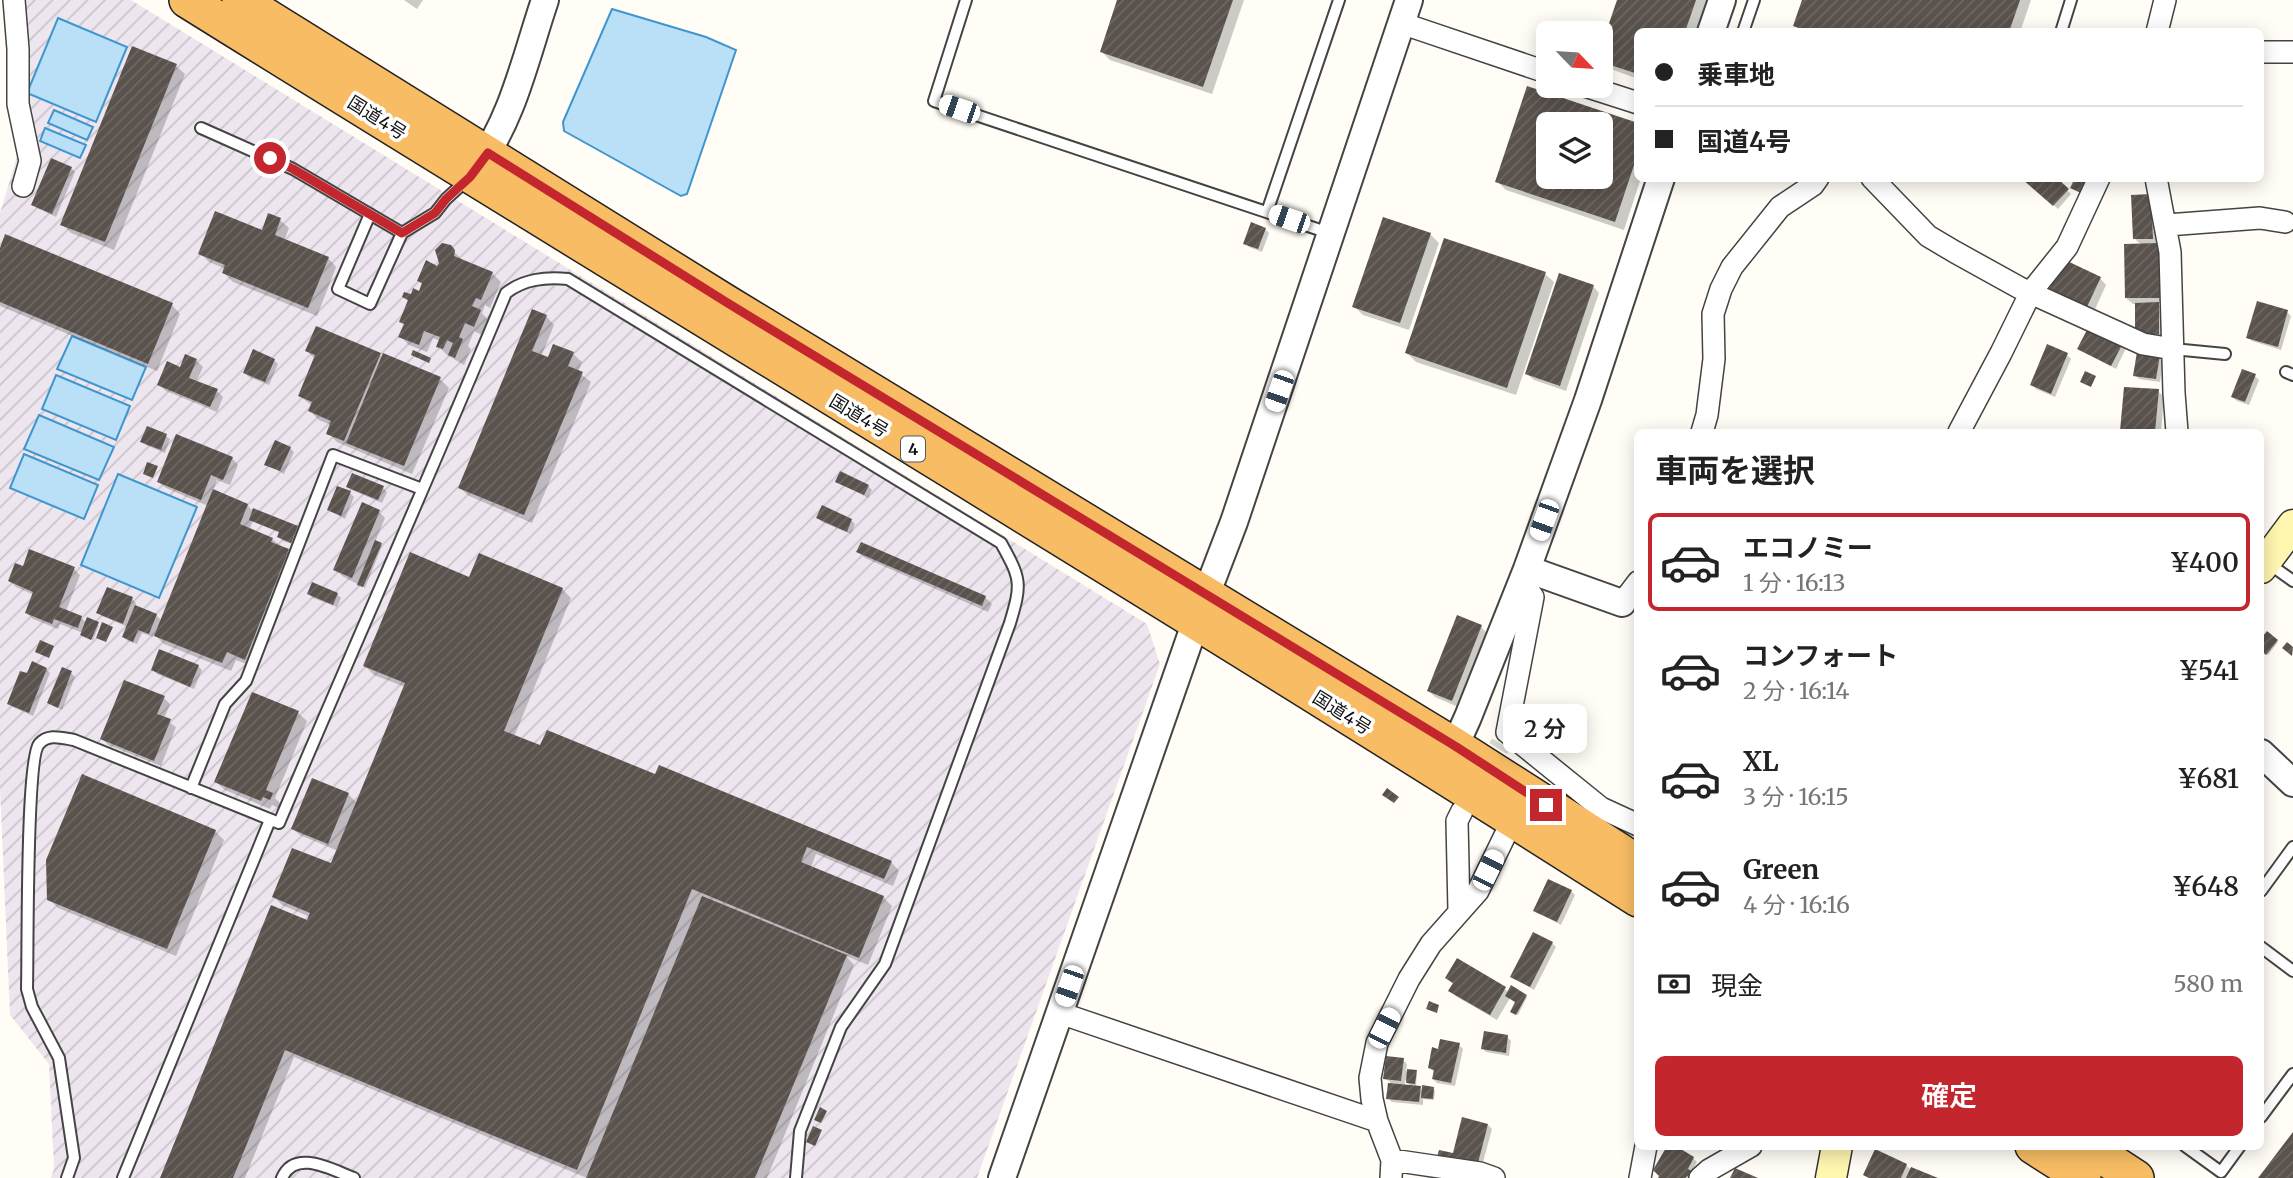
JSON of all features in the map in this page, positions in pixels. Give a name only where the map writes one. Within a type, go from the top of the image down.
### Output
[{"type":"highway","name":"国道4号","points":[[187,0],[726,302],[1201,608],[1513,819],[1634,896]]},
{"type":"highway","name":"国道4号","points":[[240,0],[479,165]]},
{"type":"highway","name":"国道4号","points":[[1201,608],[1455,746],[1634,860]]},
{"type":"highway","points":[[2039,1150],[2083,1178]]},
{"type":"highway","points":[[2093,1150],[2136,1178]]},
{"type":"main road","points":[[2264,564],[2293,525]]},
{"type":"main road","points":[[1831,1178],[1836,1150]]},
{"type":"street","points":[[14,0],[18,49],[18,104],[30,161],[23,186]]},
{"type":"street","points":[[479,165],[506,114],[545,0]]},
{"type":"street","points":[[1712,28],[1722,0]]},
{"type":"street","points":[[2158,28],[2165,0]]},
{"type":"street","points":[[1002,1178],[1201,608],[1234,522],[1405,12],[1536,67]]},
{"type":"street","points":[[2264,51],[2293,52]]},
{"type":"street","points":[[1614,95],[1634,102]]},
{"type":"street","points":[[1455,746],[1524,575],[1588,400],[1660,182]]},
{"type":"street","points":[[1703,429],[1714,359],[1713,314],[1721,289],[1732,267],[1780,207],[1815,182]]},
{"type":"street","points":[[1876,182],[1928,236],[2020,288],[2143,344],[2173,349]]},
{"type":"street","points":[[1961,429],[2031,292],[2067,247],[2097,182]]},
{"type":"street","points":[[2157,182],[2170,252],[2177,429]]},
{"type":"street","points":[[2167,225],[2260,218],[2285,222]]},
{"type":"street","points":[[1524,575],[1622,603],[1634,587]]},
{"type":"street","points":[[1524,575],[1532,597],[1504,738],[1601,808],[1634,823]]},
{"type":"street","points":[[2264,756],[2293,783]]},
{"type":"street","points":[[1459,911],[1457,821],[1462,811]]},
{"type":"street","points":[[1494,1178],[1479,1173],[1391,1169],[1377,1121],[1370,1078],[1377,1043],[1409,979],[1431,944],[1478,891],[1513,819]]},
{"type":"street","points":[[1060,1013],[1377,1121]]},
{"type":"street","points":[[1640,1178],[1645,1150]]},
{"type":"street","points":[[1700,1178],[1744,1150]]},
{"type":"lane","points":[[966,0],[934,101],[1332,234]]},
{"type":"lane","points":[[1268,212],[1339,0]]},
{"type":"lane","points":[[1745,28],[1754,0]]},
{"type":"lane","points":[[2062,28],[2071,0]]},
{"type":"lane","points":[[201,128],[293,169],[402,233]]},
{"type":"lane","points":[[370,214],[338,289],[370,304],[402,233],[435,213],[479,165]]},
{"type":"lane","points":[[67,1178],[74,1158],[60,1058],[32,1007],[27,989],[31,789],[37,745],[44,738],[51,737],[74,740],[279,823],[506,293],[514,286],[535,279],[568,279],[1001,543],[1019,581],[1019,593],[1010,623],[885,964],[841,1027],[800,1131],[796,1178]]},
{"type":"lane","points":[[2173,349],[2225,354]]},
{"type":"lane","points":[[191,788],[225,704],[246,681],[333,455],[422,489]]},
{"type":"lane","points":[[2264,566],[2293,581]]},
{"type":"lane","points":[[124,1178],[271,820]]},
{"type":"lane","points":[[2264,887],[2293,847]]},
{"type":"lane","points":[[2264,949],[2293,971]]},
{"type":"lane","points":[[2264,1113],[2293,1074]]},
{"type":"lane","points":[[2191,1150],[2221,1171],[2237,1150]]},
{"type":"lane","points":[[282,1178],[290,1166],[309,1162],[354,1178]]},
{"type":"shaded area","points":[[24,0],[131,0],[1147,624],[1160,664],[977,1178],[51,1178],[54,1168],[49,1064],[10,1015],[0,790],[0,213],[19,150],[6,95]]},
{"type":"water","points":[[612,9],[706,37],[736,50],[687,194],[681,196],[564,131],[563,122]]},
{"type":"water","points":[[58,18],[127,47],[96,122],[27,93]]},
{"type":"water","points":[[54,110],[93,127],[87,140],[48,123]]},
{"type":"water","points":[[45,128],[86,145],[80,158],[40,141]]},
{"type":"water","points":[[72,336],[146,367],[132,400],[57,369]]},
{"type":"water","points":[[56,375],[130,406],[116,440],[42,409]]},
{"type":"water","points":[[39,415],[114,447],[99,480],[24,449]]},
{"type":"water","points":[[24,454],[98,485],[84,519],[10,488]]},
{"type":"water","points":[[118,474],[197,507],[159,598],[81,565]]},
{"type":"building","points":[[1117,0],[1233,0],[1203,87],[1100,52]]},
{"type":"building","points":[[1617,0],[1696,0],[1686,28],[1634,28],[1634,73],[1614,66],[1614,21],[1610,21]]},
{"type":"building","points":[[1802,0],[2020,0],[2010,28],[1793,26]]},
{"type":"building","points":[[132,46],[177,64],[105,242],[60,225]]},
{"type":"building","points":[[1527,86],[1536,89],[1536,98],[1563,98],[1605,112],[1536,112],[1536,189],[1613,189],[1613,115],[1634,122],[1634,165],[1615,222],[1495,182]]},
{"type":"building","points":[[51,158],[72,167],[52,214],[31,205]]},
{"type":"building","points":[[2026,182],[2061,182],[2069,189],[2053,206]]},
{"type":"building","points":[[2073,182],[2089,182],[2083,194],[2070,188]]},
{"type":"building","points":[[2151,194],[2153,239],[2133,239],[2131,195]]},
{"type":"building","points":[[215,211],[262,230],[268,213],[281,218],[275,235],[329,257],[308,308],[222,273],[225,265],[198,254]]},
{"type":"building","points":[[1383,217],[1431,233],[1400,323],[1352,307]]},
{"type":"building","points":[[1251,222],[1266,228],[1258,249],[1243,244]]},
{"type":"building","points":[[5,234],[173,303],[148,364],[0,302],[0,248]]},
{"type":"building","points":[[1444,238],[1546,272],[1507,388],[1405,353]]},
{"type":"building","points":[[442,243],[451,245],[455,250],[454,256],[493,272],[481,300],[476,298],[472,306],[481,310],[474,327],[465,323],[459,337],[463,339],[455,358],[448,355],[453,343],[447,340],[443,349],[436,347],[440,337],[424,331],[419,345],[398,337],[404,324],[399,322],[408,300],[402,297],[404,292],[411,294],[413,288],[419,291],[422,283],[417,281],[426,260],[437,266],[439,263],[435,250]]},
{"type":"building","points":[[2159,243],[2160,298],[2125,298],[2124,244]]},
{"type":"building","points":[[2063,259],[2101,277],[2085,311],[2047,294]]},
{"type":"building","points":[[1559,273],[1594,285],[1560,386],[1525,374]]},
{"type":"building","points":[[2257,301],[2288,310],[2278,347],[2246,338]]},
{"type":"building","points":[[2159,302],[2159,334],[2135,334],[2135,303]]},
{"type":"building","points":[[532,309],[547,315],[532,351],[548,357],[553,344],[574,352],[568,366],[583,372],[524,515],[458,488]]},
{"type":"building","points":[[316,326],[381,353],[344,441],[326,434],[331,421],[308,411],[312,402],[298,396],[315,355],[305,351]]},
{"type":"building","points":[[2089,326],[2123,343],[2111,366],[2077,349]]},
{"type":"building","points":[[2047,344],[2068,353],[2051,394],[2030,385]]},
{"type":"building","points":[[253,349],[275,359],[265,382],[243,373]]},
{"type":"building","points":[[413,350],[431,358],[429,363],[411,355]]},
{"type":"building","points":[[2137,352],[2160,355],[2156,379],[2133,376]]},
{"type":"building","points":[[383,353],[441,377],[404,466],[346,443]]},
{"type":"building","points":[[185,354],[197,359],[189,378],[218,389],[210,407],[157,385],[167,361],[180,367]]},
{"type":"building","points":[[2242,369],[2256,374],[2245,402],[2231,397]]},
{"type":"building","points":[[2085,371],[2096,376],[2091,387],[2080,382]]},
{"type":"building","points":[[2124,387],[2159,389],[2155,429],[2120,429]]},
{"type":"building","points":[[147,426],[167,434],[161,450],[140,442]]},
{"type":"building","points":[[176,434],[233,457],[223,480],[211,475],[201,500],[157,482]]},
{"type":"building","points":[[275,440],[291,447],[280,471],[264,465]]},
{"type":"building","points":[[147,462],[158,466],[153,478],[143,474]]},
{"type":"building","points":[[840,471],[869,485],[864,495],[835,482]]},
{"type":"building","points":[[352,473],[384,486],[378,500],[346,487]]},
{"type":"building","points":[[337,486],[351,491],[341,516],[327,510]]},
{"type":"building","points":[[213,489],[248,504],[240,524],[273,538],[271,542],[289,549],[245,660],[227,652],[222,663],[154,636]]},
{"type":"building","points":[[362,502],[380,510],[352,578],[333,570]]},
{"type":"building","points":[[822,505],[852,519],[847,532],[816,518]]},
{"type":"building","points":[[253,508],[298,526],[291,543],[277,537],[279,532],[249,520]]},
{"type":"building","points":[[375,540],[382,543],[363,587],[357,585]]},
{"type":"building","points":[[861,542],[986,596],[982,606],[856,552]]},
{"type":"building","points":[[29,549],[75,567],[59,607],[82,616],[78,628],[54,619],[52,624],[25,613],[33,592],[8,581],[15,563],[23,566]]},
{"type":"building","points":[[410,552],[469,577],[479,553],[563,588],[504,731],[540,745],[547,730],[655,774],[659,765],[892,861],[884,879],[807,847],[801,862],[884,896],[859,958],[692,889],[577,1170],[285,1050],[233,1178],[160,1178],[271,905],[307,920],[310,913],[272,897],[292,848],[331,863],[405,683],[363,666]]},
{"type":"building","points":[[312,582],[338,593],[333,605],[307,594]]},
{"type":"building","points":[[107,587],[133,597],[123,624],[96,613]]},
{"type":"building","points":[[135,605],[157,614],[149,634],[138,630],[133,642],[122,637]]},
{"type":"building","points":[[1457,615],[1482,625],[1452,701],[1427,691]]},
{"type":"building","points":[[87,617],[99,622],[91,640],[80,635]]},
{"type":"building","points":[[102,622],[113,627],[106,642],[96,638]]},
{"type":"building","points":[[2267,631],[2278,640],[2266,655],[2264,653],[2264,634]]},
{"type":"building","points":[[40,640],[54,646],[49,658],[35,652]]},
{"type":"building","points":[[2287,642],[2293,647],[2292,656],[2282,648]]},
{"type":"building","points":[[159,649],[199,665],[190,687],[151,670]]},
{"type":"building","points":[[32,661],[47,668],[29,713],[7,704],[20,671],[27,673]]},
{"type":"building","points":[[62,667],[72,671],[58,708],[47,703]]},
{"type":"building","points":[[124,680],[165,696],[157,714],[171,719],[154,761],[100,739]]},
{"type":"building","points":[[252,692],[299,711],[266,790],[273,793],[270,800],[263,797],[261,801],[214,782]]},
{"type":"building","points":[[82,774],[216,830],[167,949],[47,900],[46,860]]},
{"type":"building","points":[[312,778],[349,793],[328,844],[291,829]]},
{"type":"building","points":[[1387,788],[1399,797],[1394,803],[1382,795]]},
{"type":"building","points":[[1548,879],[1572,890],[1557,922],[1533,911]]},
{"type":"building","points":[[702,896],[847,955],[755,1178],[586,1178]]},
{"type":"building","points":[[1533,932],[1553,942],[1530,987],[1510,977]]},
{"type":"building","points":[[1457,958],[1506,987],[1490,1015],[1448,991],[1453,983],[1445,978]]},
{"type":"building","points":[[1511,985],[1527,995],[1516,1015],[1510,1012],[1515,1002],[1505,996]]},
{"type":"building","points":[[1429,1001],[1439,1005],[1437,1013],[1426,1009]]},
{"type":"building","points":[[1484,1031],[1508,1035],[1506,1053],[1481,1049]]},
{"type":"building","points":[[1440,1039],[1460,1043],[1451,1083],[1432,1079],[1434,1070],[1428,1068],[1432,1047],[1438,1049]]},
{"type":"building","points":[[1386,1056],[1404,1058],[1401,1081],[1383,1079]]},
{"type":"building","points":[[1407,1069],[1417,1070],[1415,1084],[1406,1083]]},
{"type":"building","points":[[1388,1083],[1421,1086],[1419,1102],[1386,1099]]},
{"type":"building","points":[[1422,1085],[1434,1087],[1433,1099],[1421,1098]]},
{"type":"building","points":[[820,1107],[827,1111],[821,1123],[814,1120]]},
{"type":"building","points":[[1462,1117],[1488,1124],[1478,1163],[1437,1157],[1439,1150],[1453,1153]]},
{"type":"building","points":[[813,1126],[822,1130],[815,1146],[806,1142]]},
{"type":"building","points":[[2293,1132],[2293,1178],[2258,1178]]},
{"type":"building","points":[[1665,1150],[1683,1150],[1694,1157],[1688,1169],[1693,1172],[1685,1178],[1658,1178],[1653,1170]]},
{"type":"building","points":[[1875,1150],[1907,1164],[1901,1178],[1869,1178],[1863,1175]]},
{"type":"building","points":[[1911,1167],[1938,1178],[1906,1178]]},
{"type":"building","points":[[1735,1168],[1758,1178],[1730,1178]]},
{"type":"tunnel","points":[[1482,775],[1501,744]]},
{"type":"route","points":[[270,158],[402,233],[435,213],[470,177],[488,153],[726,302],[1455,746],[1546,805]]}]
